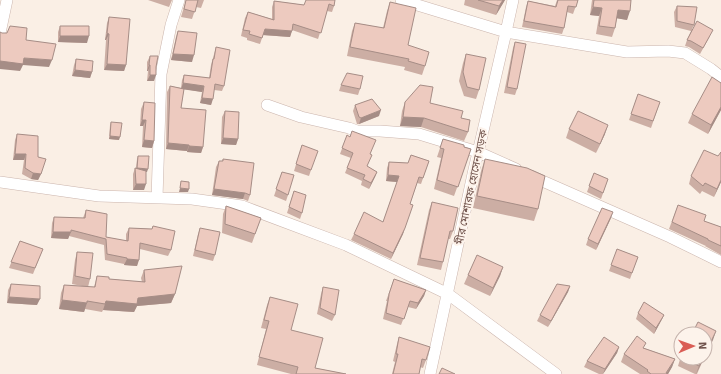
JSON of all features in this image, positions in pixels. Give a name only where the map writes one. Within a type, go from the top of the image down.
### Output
[{"type":"street","points":[[0,33],[7,0]]},
{"type":"street","points":[[157,198],[161,74],[171,25],[179,0]]},
{"type":"street","points":[[401,0],[506,32],[627,52],[668,51],[685,53],[721,77]]},
{"type":"street","name":"মীর মোশারফ হোসেন সড়ক","points":[[430,374],[512,0]]},
{"type":"street","points":[[267,105],[301,117],[357,131],[419,134],[478,152],[670,237],[721,262]]},
{"type":"street","points":[[0,182],[99,196],[192,198],[242,206],[346,245],[448,294],[556,374]]},
{"type":"building","points":[[186,0],[198,0],[195,12],[184,9]]},
{"type":"building","points":[[306,0],[335,0],[334,6],[329,4],[321,33],[293,24],[292,31],[265,29],[262,38],[249,34],[250,31],[243,30],[248,12],[274,20],[274,1],[304,5]]},
{"type":"building","points":[[478,0],[503,0],[499,6]]},
{"type":"building","points":[[558,0],[578,0],[576,7],[568,6],[564,28],[524,21],[528,1],[556,7]]},
{"type":"building","points":[[594,0],[631,0],[630,11],[618,10],[615,28],[599,26],[602,8],[593,7]]},
{"type":"building","points":[[390,2],[416,8],[408,45],[429,52],[425,66],[408,61],[409,59],[350,47],[355,23],[384,28]]},
{"type":"building","points":[[677,6],[697,7],[694,25],[677,21]]},
{"type":"building","points":[[109,17],[130,19],[126,65],[107,64],[109,34],[107,33]]},
{"type":"building","points":[[697,21],[713,30],[703,48],[687,40]]},
{"type":"building","points":[[10,26],[27,28],[26,40],[56,44],[52,60],[24,58],[23,64],[0,61],[0,32],[7,33]]},
{"type":"building","points":[[60,26],[89,26],[89,36],[60,36]]},
{"type":"building","points":[[178,31],[197,33],[194,55],[173,54]]},
{"type":"building","points":[[515,42],[526,44],[517,89],[507,87]]},
{"type":"building","points":[[216,47],[230,50],[224,86],[215,84],[213,99],[202,98],[204,86],[183,83],[184,75],[210,78]]},
{"type":"building","points":[[466,54],[486,58],[479,90],[467,87],[463,72]]},
{"type":"building","points":[[150,56],[158,56],[156,75],[150,75]]},
{"type":"building","points":[[76,59],[93,61],[92,72],[75,70]]},
{"type":"building","points":[[347,73],[363,76],[360,89],[341,85]]},
{"type":"building","points":[[712,77],[721,83],[721,107],[711,125],[692,114]]},
{"type":"building","points":[[420,85],[433,87],[430,103],[463,111],[461,118],[470,120],[468,132],[424,118],[403,117],[405,102]]},
{"type":"building","points":[[170,86],[184,89],[181,108],[206,110],[203,147],[168,143]]},
{"type":"building","points":[[638,94],[660,102],[653,121],[631,114]]},
{"type":"building","points":[[372,99],[381,110],[361,118],[359,117],[355,105]]},
{"type":"building","points":[[144,102],[155,103],[154,141],[144,140],[146,120],[142,120]]},
{"type":"building","points":[[225,111],[239,112],[238,139],[223,138]]},
{"type":"building","points":[[578,111],[608,125],[600,144],[569,129]]},
{"type":"building","points":[[111,122],[122,123],[120,137],[110,136]]},
{"type":"building","points":[[352,131],[376,140],[367,166],[377,172],[371,183],[363,179],[365,175],[347,168],[353,153],[342,148],[347,135],[350,137]]},
{"type":"building","points":[[17,134],[38,136],[38,157],[46,159],[41,174],[33,173],[25,168],[26,154],[15,154]]},
{"type":"building","points":[[443,139],[464,145],[464,147],[471,149],[458,187],[437,180],[444,149],[440,148]]},
{"type":"building","points":[[302,145],[318,151],[311,170],[296,164]]},
{"type":"building","points":[[704,150],[718,156],[721,152],[721,180],[717,189],[705,183],[703,186],[691,176]]},
{"type":"building","points":[[411,155],[429,161],[423,178],[419,177],[410,204],[413,205],[405,228],[393,253],[354,234],[364,212],[383,222],[399,176],[388,175],[389,162],[408,163]]},
{"type":"building","points":[[138,156],[149,156],[148,169],[137,168]]},
{"type":"building","points":[[223,159],[254,163],[250,195],[214,189],[219,161],[223,161]]},
{"type":"building","points":[[485,159],[527,168],[545,176],[538,209],[477,196]]},
{"type":"building","points":[[135,168],[146,171],[146,184],[136,184]]},
{"type":"building","points":[[282,172],[294,175],[288,195],[276,189]]},
{"type":"building","points":[[594,173],[608,179],[603,193],[589,186]]},
{"type":"building","points":[[181,181],[189,182],[189,189],[180,188]]},
{"type":"building","points":[[294,191],[306,195],[302,213],[289,207]]},
{"type":"building","points":[[432,202],[458,208],[453,231],[450,231],[443,262],[420,258]]},
{"type":"building","points":[[678,205],[706,215],[704,221],[721,227],[721,246],[672,222]]},
{"type":"building","points":[[226,206],[261,218],[255,234],[225,224]]},
{"type":"building","points":[[602,208],[613,212],[598,244],[588,239]]},
{"type":"building","points":[[86,210],[107,214],[106,237],[128,241],[129,228],[152,229],[153,226],[175,231],[171,250],[140,243],[139,260],[127,259],[107,254],[106,239],[71,230],[71,232],[53,232],[54,217],[85,218]]},
{"type":"building","points":[[200,228],[220,232],[215,255],[195,250]]},
{"type":"building","points":[[20,241],[43,249],[35,268],[11,262]]},
{"type":"building","points":[[617,249],[638,257],[632,273],[611,265]]},
{"type":"building","points":[[77,252],[93,253],[90,279],[75,276]]},
{"type":"building","points":[[477,255],[503,267],[493,288],[468,275]]},
{"type":"building","points":[[182,266],[175,294],[138,298],[137,304],[106,301],[105,304],[87,301],[87,303],[62,300],[64,285],[95,287],[97,276],[109,277],[109,279],[145,282],[144,270]]},
{"type":"building","points":[[394,279],[426,290],[418,303],[410,301],[404,319],[386,313],[389,294]]},
{"type":"building","points":[[11,284],[40,286],[40,299],[9,297]]},
{"type":"building","points":[[557,284],[570,286],[551,321],[540,315]]},
{"type":"building","points":[[323,287],[339,290],[335,315],[320,308]]},
{"type":"building","points":[[270,297],[298,304],[291,330],[323,338],[315,368],[346,374],[296,374],[298,367],[259,357],[269,321],[264,320]]},
{"type":"building","points":[[644,302],[664,315],[656,328],[638,313]]},
{"type":"building","points":[[698,322],[706,326],[696,326]]},
{"type":"building","points":[[713,330],[716,331],[713,337]]},
{"type":"building","points":[[637,336],[646,343],[643,348],[673,358],[673,362],[666,373],[668,374],[651,374],[647,371],[648,370],[624,354]]},
{"type":"building","points":[[399,337],[430,347],[426,360],[422,359],[419,374],[393,374],[398,354],[396,354]]},
{"type":"building","points":[[604,337],[619,347],[605,369],[587,361]]},
{"type":"building","points":[[442,368],[455,374],[439,374]]}]
